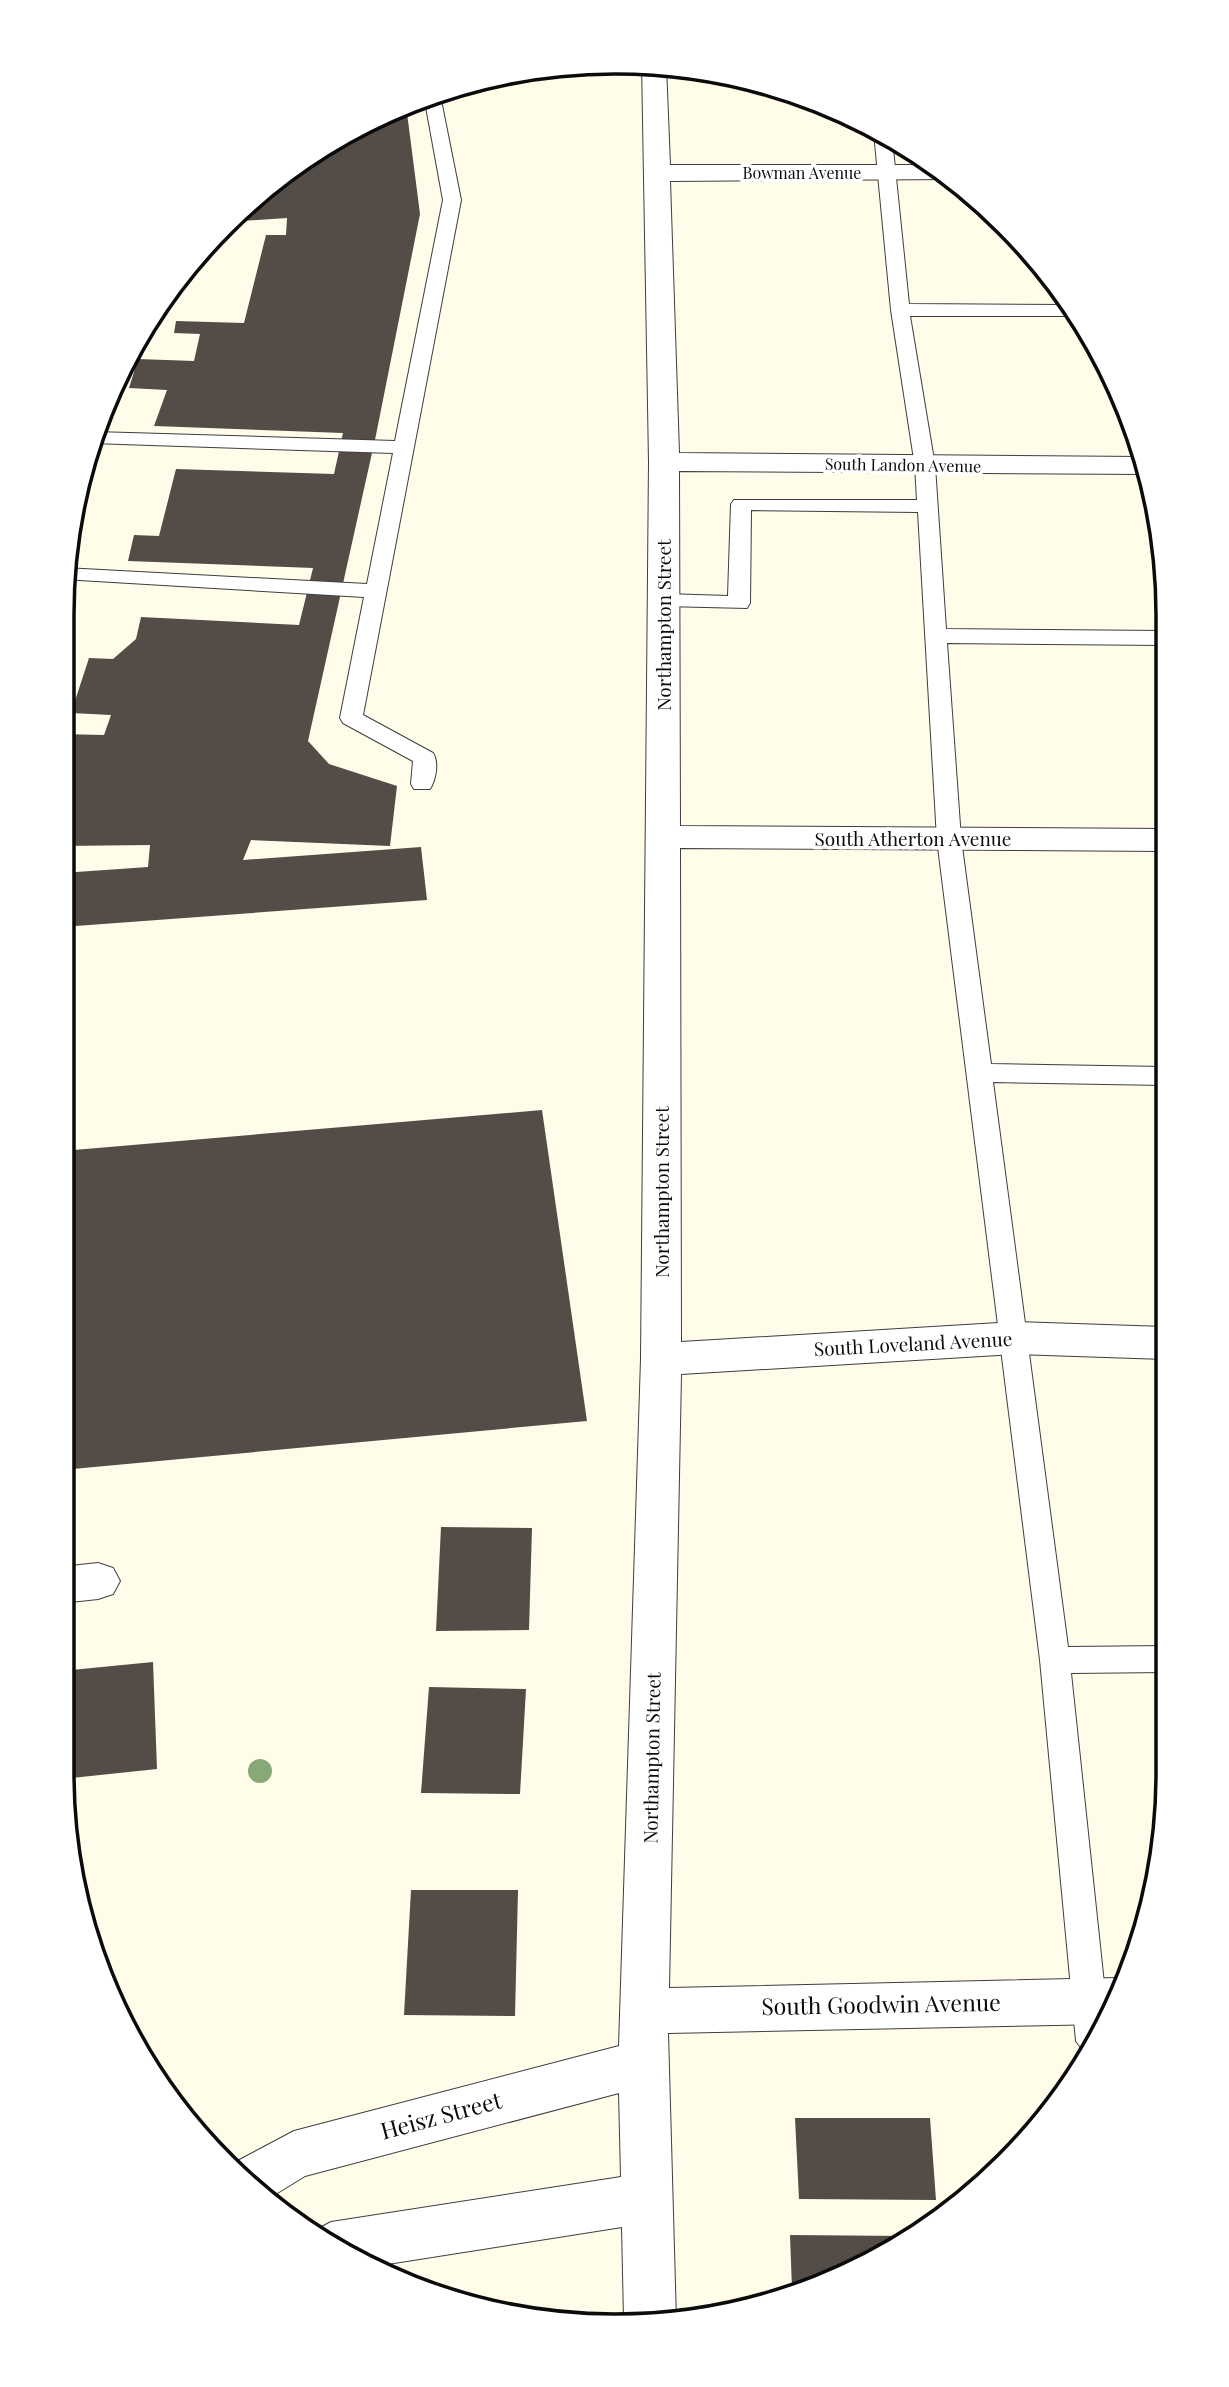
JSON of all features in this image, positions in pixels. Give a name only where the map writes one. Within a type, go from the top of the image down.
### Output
[{"type":"street","name":"Northampton Street","points":[[650,2312],[649,2199],[643,2063],[661,1359],[664,600],[664,462],[654,75]]},
{"type":"street","name":"Bowman Avenue","points":[[657,173],[927,173]]},
{"type":"street","name":"South Landon Avenue","points":[[664,462],[1135,466]]},
{"type":"street","name":"South Atherton Avenue","points":[[663,837],[1156,840]]},
{"type":"street","name":"South Loveland Avenue","points":[[661,1359],[1015,1338],[1156,1343]]},
{"type":"street","name":"South Goodwin Avenue","points":[[646,2011],[1099,2014]]},
{"type":"street","name":"Heisz Street","points":[[256,2177],[294,2155],[643,2063]]},
{"type":"street","points":[[350,2244],[649,2199]]},
{"type":"lane","points":[[422,784],[425,758],[351,718],[406,447],[452,200],[434,105]]},
{"type":"lane","points":[[884,145],[900,310],[925,466],[949,839],[1100,2012]]},
{"type":"lane","points":[[900,310],[1062,311]]},
{"type":"lane","points":[[103,438],[406,447]]},
{"type":"lane","points":[[664,600],[740,603],[741,504],[928,506]]},
{"type":"lane","points":[[75,575],[377,591]]},
{"type":"lane","points":[[936,636],[1156,638]]},
{"type":"lane","points":[[980,1073],[1156,1076]]},
{"type":"lane","points":[[1055,1660],[1156,1659]]},
{"type":"building","points":[[407,115],[420,214],[376,435],[308,741],[329,764],[397,786],[390,846],[251,840],[243,860],[421,847],[427,900],[74,926],[74,872],[148,867],[150,845],[74,846],[74,734],[104,735],[111,715],[74,713],[74,704],[89,658],[113,659],[136,639],[141,617],[299,625],[313,568],[128,561],[134,535],[159,536],[176,469],[334,474],[343,433],[154,426],[167,390],[129,388],[138,359],[194,361],[200,334],[174,333],[176,321],[244,323],[266,235],[286,235],[287,218],[244,221],[285,185],[314,165],[375,129]]},
{"type":"building","points":[[542,1110],[587,1421],[74,1469],[74,1150]]},
{"type":"building","points":[[441,1527],[532,1528],[529,1630],[436,1631]]},
{"type":"building","points":[[153,1662],[157,1769],[74,1778],[74,1670]]},
{"type":"building","points":[[429,1687],[526,1689],[520,1794],[421,1793]]},
{"type":"building","points":[[411,1890],[518,1890],[515,2016],[404,2015]]},
{"type":"building","points":[[795,2118],[930,2118],[936,2200],[799,2199]]},
{"type":"building","points":[[790,2235],[893,2236],[854,2258],[792,2284]]}]
